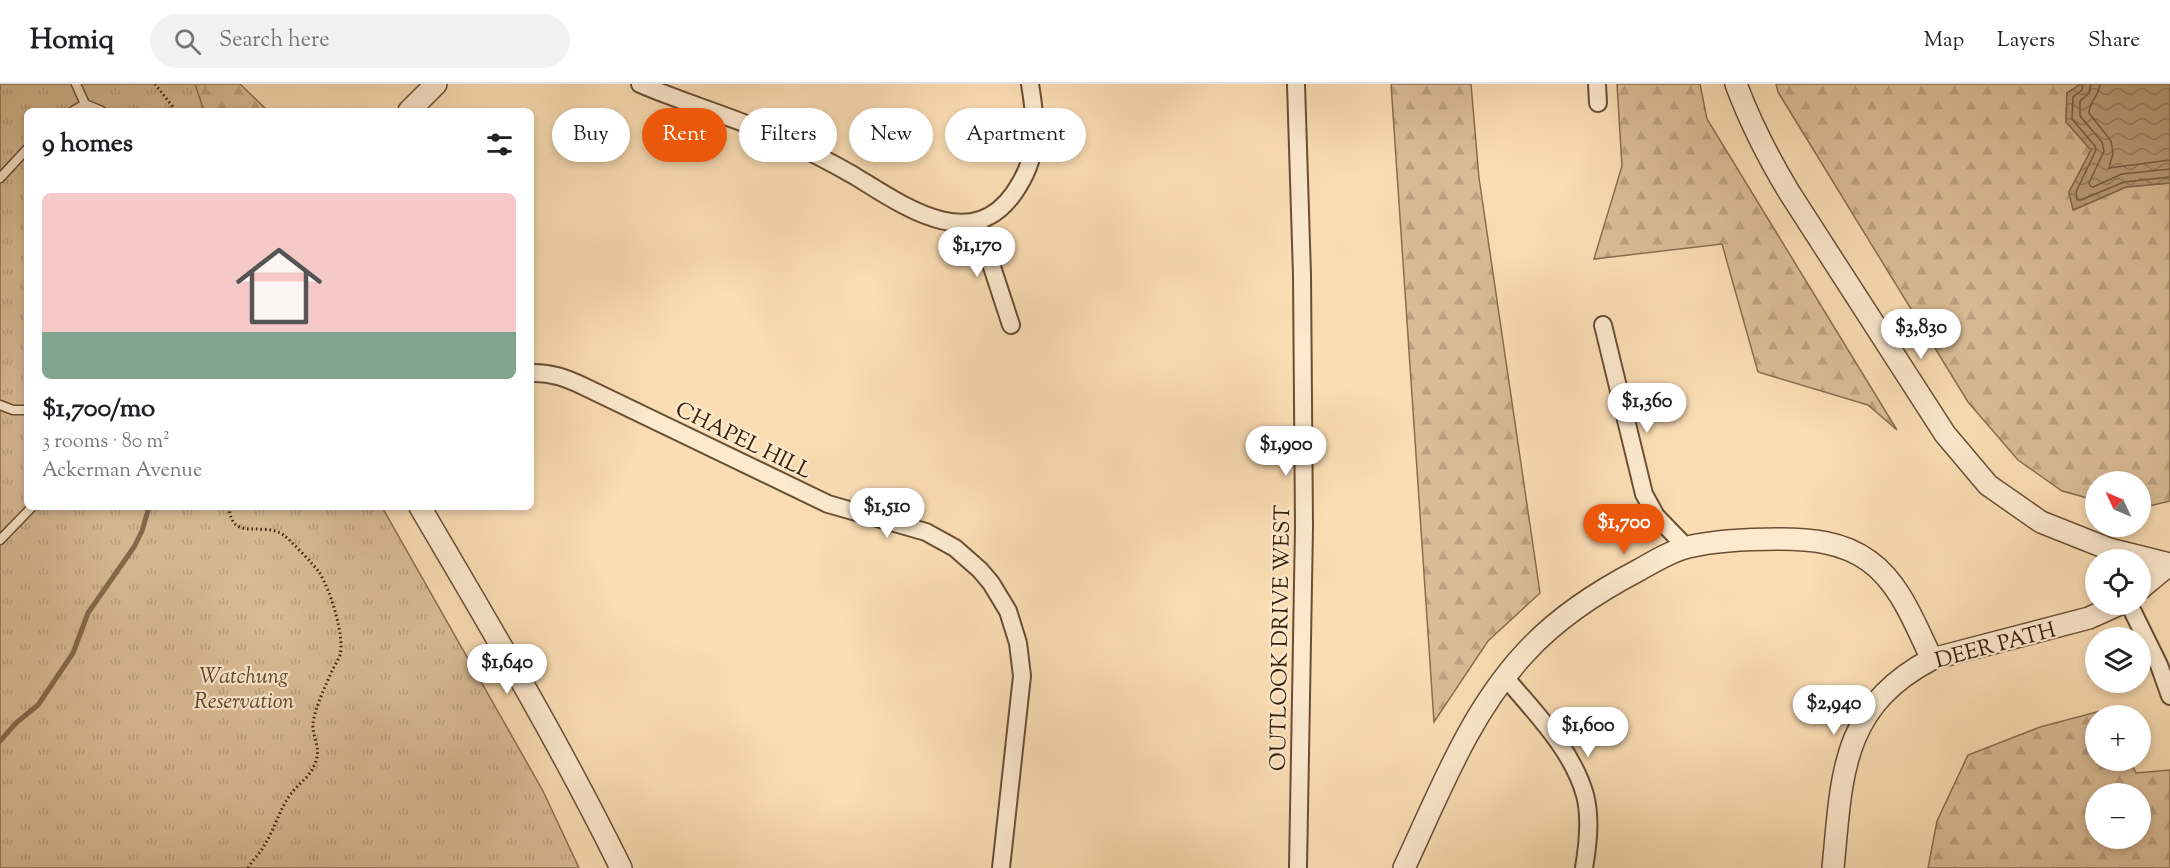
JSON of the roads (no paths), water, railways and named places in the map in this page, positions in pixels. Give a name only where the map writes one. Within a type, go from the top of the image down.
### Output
[{"type":"street","points":[[412,108],[436,84]]},
{"type":"street","points":[[640,84],[786,140],[831,162],[928,218],[953,223],[977,221],[1002,207],[1013,195],[1027,171],[1036,138],[1036,119],[1030,84]]},
{"type":"street","name":"OUTLOOK DRIVE WEST","points":[[1296,84],[1302,275],[1304,527],[1298,868]]},
{"type":"street","points":[[1597,84],[1598,103]]},
{"type":"street","points":[[1737,84],[1761,143],[1788,192],[1946,434],[1988,484],[2041,522],[2109,549],[2170,564]]},
{"type":"street","points":[[977,221],[1011,325]]},
{"type":"street","points":[[1603,325],[1644,494],[1656,516],[1687,548]]},
{"type":"street","name":"CHAPEL HILL","points":[[534,373],[563,377],[828,504],[926,532],[955,548],[980,570],[1008,611],[1018,643],[1022,676],[1001,868]]},
{"type":"street","points":[[422,510],[543,717],[588,799],[621,868]]},
{"type":"street","points":[[1404,868],[1473,726],[1505,677],[1539,638],[1572,610],[1660,558],[1687,548],[1725,541],[1794,539],[1823,542],[1855,551],[1871,562],[1893,584],[1932,659]]},
{"type":"street","points":[[2151,580],[2170,564]]},
{"type":"street","name":"DEER PATH","points":[[1833,868],[1842,780],[1852,743],[1862,722],[1884,693],[1916,668],[1932,659],[2096,615]]},
{"type":"street","points":[[2134,615],[2159,665],[2170,696]]},
{"type":"street","points":[[1505,677],[1552,733],[1579,779],[1585,795],[1589,820],[1584,868]]},
{"type":"lane","points":[[76,84],[86,104],[95,108]]},
{"type":"lane","points":[[79,108],[86,104]]},
{"type":"lane","points":[[0,178],[24,152]]},
{"type":"lane","points":[[0,405],[13,410],[24,410]]},
{"type":"lane","points":[[0,540],[29,510]]},
{"type":"water","points":[[2081,84],[2170,84],[2170,183],[2126,187],[2073,210],[2069,192],[2091,150],[2066,122],[2067,93]]},
{"type":"waterway","points":[[0,741],[16,723],[38,705],[73,653],[88,613],[134,547],[148,510]]},
{"type":"park label","name":"Watchung Reservation","points":[[244,688]]}]
